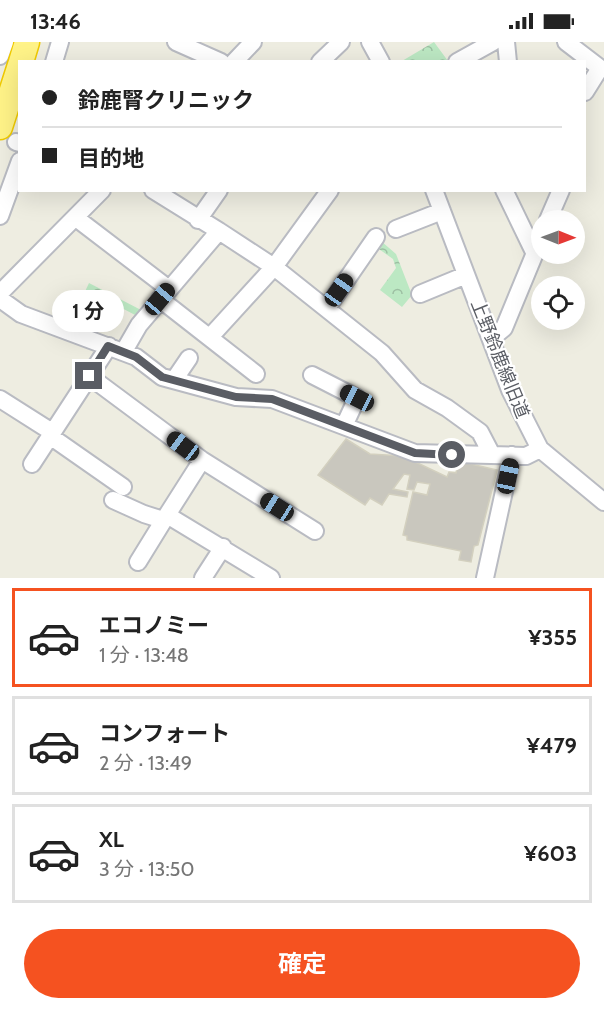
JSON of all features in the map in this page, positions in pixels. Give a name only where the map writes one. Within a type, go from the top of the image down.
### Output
[{"type":"highway","points":[[12,138],[8,54],[27,42]]},
{"type":"street","points":[[55,60],[60,42]]},
{"type":"street","points":[[176,42],[216,60]]},
{"type":"street","points":[[235,60],[254,42]]},
{"type":"street","points":[[322,60],[341,42]]},
{"type":"street","points":[[370,42],[380,60]]},
{"type":"street","points":[[506,42],[508,60]]},
{"type":"street","points":[[566,42],[600,68],[586,90]]},
{"type":"street","points":[[460,60],[484,44]]},
{"type":"street","points":[[0,216],[18,166]]},
{"type":"street","points":[[0,293],[100,192]]},
{"type":"street","points":[[156,192],[274,267],[327,308],[349,329],[382,353],[416,390],[447,408],[480,432],[492,455]]},
{"type":"street","points":[[198,220],[218,192]]},
{"type":"street","name":"上野鈴鹿線旧道","points":[[435,192],[510,390],[540,449],[604,502]]},
{"type":"street","points":[[505,192],[531,246]]},
{"type":"street","points":[[552,210],[560,192]]},
{"type":"street","points":[[210,337],[274,267],[322,193]]},
{"type":"street","points":[[396,229],[442,211]]},
{"type":"street","points":[[76,218],[255,374]]},
{"type":"street","points":[[32,464],[89,376],[139,325],[219,231]]},
{"type":"street","points":[[327,308],[376,237]]},
{"type":"street","points":[[492,339],[504,328],[531,260]]},
{"type":"street","points":[[420,294],[466,274]]},
{"type":"street","points":[[0,299],[21,314],[136,357],[162,377],[236,397],[272,399],[415,453],[526,456],[540,449]]},
{"type":"street","points":[[174,380],[189,358]]},
{"type":"street","points":[[312,375],[357,398],[344,426]]},
{"type":"street","points":[[89,376],[202,460],[315,531]]},
{"type":"street","points":[[0,399],[51,434],[118,493],[223,547],[271,578]]},
{"type":"street","points":[[485,578],[512,455]]},
{"type":"street","points":[[138,562],[202,460]]},
{"type":"street","points":[[203,578],[223,547]]},
{"type":"green space","points":[[434,42],[447,60],[404,60]]},
{"type":"green space","points":[[381,241],[396,254],[412,295],[402,307],[380,290],[396,268],[393,259],[376,247]]},
{"type":"green space","points":[[89,283],[143,311],[139,317],[112,303],[108,312],[81,300]]},
{"type":"building","points":[[346,439],[370,454],[403,456],[447,477],[449,472],[456,473],[458,461],[497,470],[478,545],[474,546],[471,562],[459,560],[461,551],[407,540],[407,536],[403,535],[413,492],[427,495],[430,484],[417,482],[414,490],[407,489],[410,475],[404,474],[393,489],[408,492],[407,497],[389,494],[382,505],[370,498],[365,505],[318,475]]},
{"type":"route","points":[[89,376],[108,346],[136,357],[162,377],[236,397],[272,399],[415,453],[431,456],[452,455]]}]
